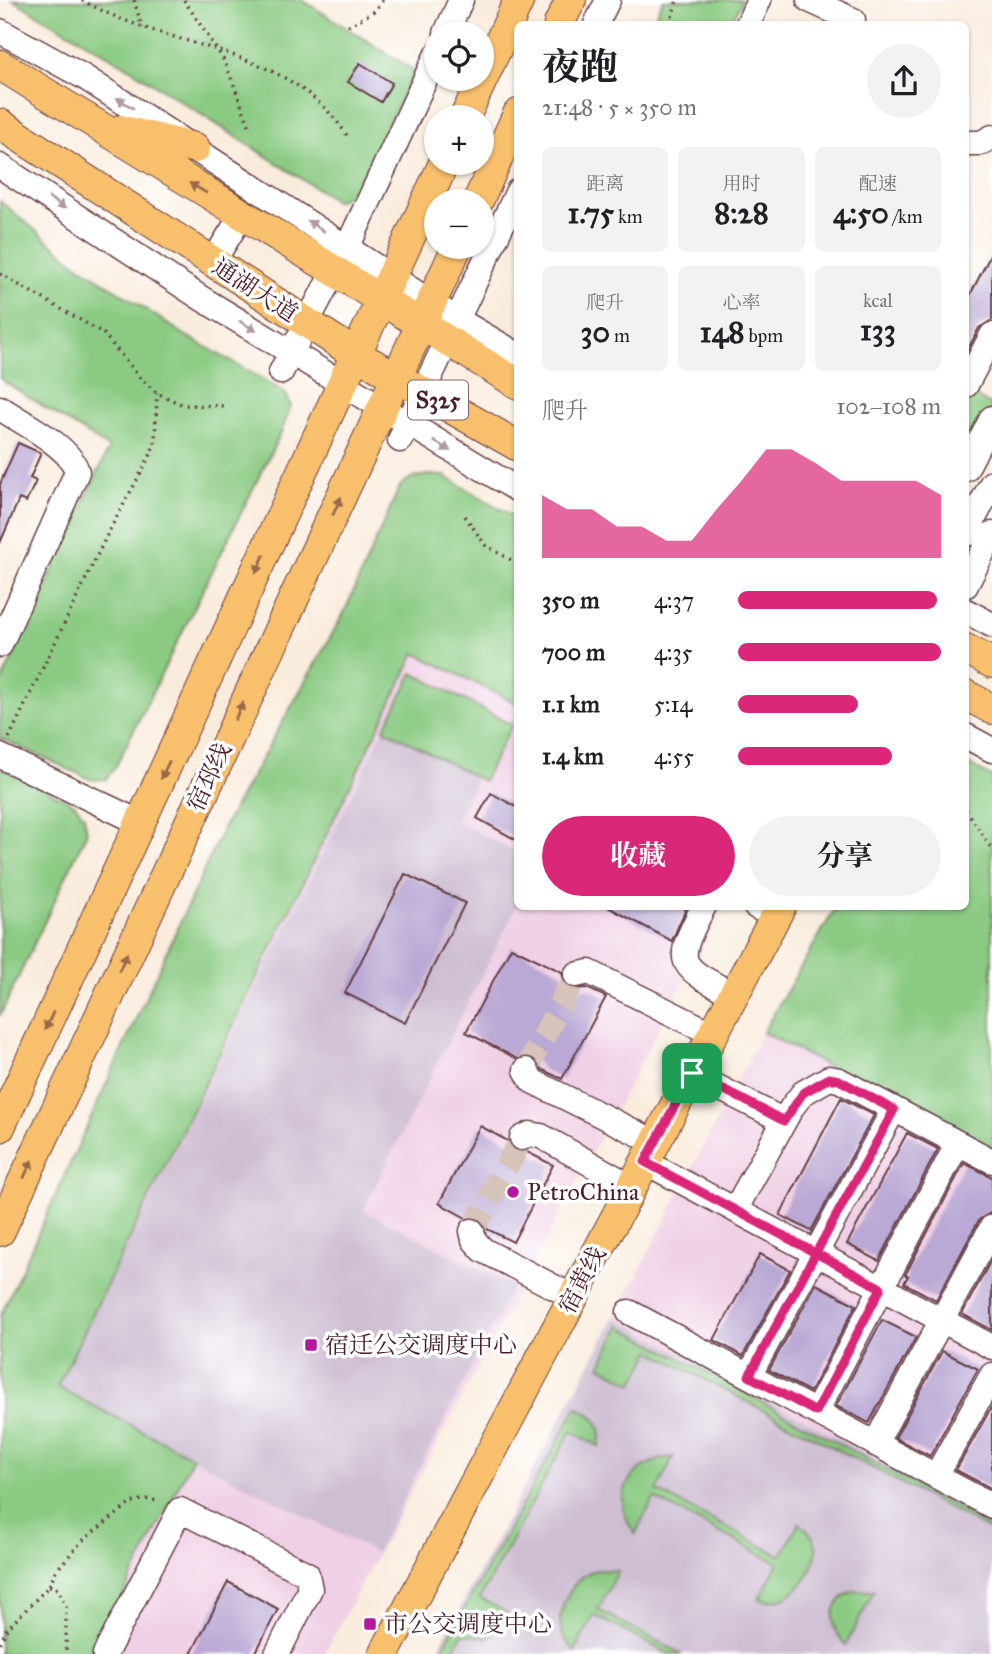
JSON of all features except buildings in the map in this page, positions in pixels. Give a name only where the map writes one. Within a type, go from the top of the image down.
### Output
[{"type":"main road","points":[[471,105],[519,0]]},
{"type":"main road","points":[[560,21],[570,0]]},
{"type":"main road","points":[[0,65],[242,215],[341,259],[453,331],[514,381]]},
{"type":"main road","points":[[484,189],[514,123]]},
{"type":"main road","name":"通湖大道","points":[[0,124],[357,355],[424,393],[514,436]]},
{"type":"main road","points":[[96,124],[195,148]]},
{"type":"main road","name":"宿邳线","points":[[0,1127],[438,175]]},
{"type":"main road","name":"宿邳线","points":[[0,1231],[202,791],[451,259]]},
{"type":"main road","points":[[969,651],[992,663]]},
{"type":"main road","points":[[969,697],[992,709]]},
{"type":"main road","name":"宿黄线","points":[[384,1654],[734,995],[770,910]]},
{"type":"street","points":[[451,21],[461,0]]},
{"type":"street","points":[[597,21],[607,0]]},
{"type":"street","points":[[749,21],[759,0]]},
{"type":"street","points":[[809,0],[855,15]]},
{"type":"street","points":[[0,31],[84,77],[195,148],[341,259]]},
{"type":"street","points":[[286,362],[341,259],[424,82]]},
{"type":"street","points":[[969,143],[981,143],[992,136]]},
{"type":"street","points":[[0,166],[201,298],[286,362],[344,384],[383,408],[404,432],[514,487]]},
{"type":"street","points":[[404,432],[514,200]]},
{"type":"street","points":[[212,263],[242,215]]},
{"type":"street","points":[[453,331],[514,354]]},
{"type":"street","points":[[969,379],[992,335]]},
{"type":"street","points":[[0,408],[64,450],[75,462],[77,472],[0,645]]},
{"type":"street","points":[[969,463],[992,418]]},
{"type":"street","points":[[969,528],[992,483]]},
{"type":"street","points":[[969,579],[992,534]]},
{"type":"street","points":[[969,613],[992,625]]},
{"type":"street","points":[[969,738],[992,750]]},
{"type":"street","points":[[0,756],[141,823]]},
{"type":"street","points":[[702,910],[684,947],[684,960],[692,972],[734,995]]},
{"type":"street","points":[[576,975],[589,972],[713,1034]]},
{"type":"street","points":[[526,1070],[533,1081],[644,1164],[992,1347]]},
{"type":"street","points":[[692,1073],[784,1121]]},
{"type":"street","points":[[735,1210],[784,1121],[803,1093],[829,1078],[839,1080],[992,1161]]},
{"type":"street","points":[[749,1376],[894,1110]]},
{"type":"street","points":[[522,1138],[530,1134],[541,1136],[644,1164]]},
{"type":"street","points":[[816,1412],[958,1143]]},
{"type":"street","points":[[875,1444],[992,1227]]},
{"type":"street","points":[[472,1231],[474,1240],[483,1250],[573,1297]]},
{"type":"street","points":[[629,1312],[992,1506]]},
{"type":"street","points":[[936,1476],[992,1374]]},
{"type":"street","points":[[105,1654],[180,1510],[307,1574],[310,1589],[277,1654]]},
{"type":"path","points":[[82,0],[142,28],[267,67],[305,90],[331,112],[348,137]]},
{"type":"path","points":[[134,0],[142,28]]},
{"type":"path","points":[[184,0],[225,62],[251,130]]},
{"type":"path","points":[[348,26],[373,12],[383,0]]},
{"type":"path","points":[[671,21],[677,0]]},
{"type":"path","points":[[0,274],[103,333],[140,378],[157,393],[183,405],[226,406]]},
{"type":"path","points":[[0,756],[108,533],[150,456],[155,442],[157,393]]},
{"type":"path","points":[[465,516],[485,545],[514,562]]},
{"type":"path","points":[[969,820],[992,849]]},
{"type":"path","points":[[0,1643],[6,1630],[49,1586],[55,1572],[82,1541],[131,1503],[145,1499],[163,1502],[180,1510]]},
{"type":"path","points":[[49,1586],[58,1589],[66,1606],[66,1654]]},
{"type":"shaded area","points":[[415,653],[514,702],[514,910],[722,910],[324,1654],[0,1654],[57,1388]]},
{"type":"shaded area","points":[[384,729],[478,777],[455,821],[514,851],[515,910],[363,1210],[513,1286],[376,1553],[57,1388]]},
{"type":"shaded area","points":[[763,1032],[992,1153],[992,1521],[615,1317]]},
{"type":"shaded area","points":[[615,1317],[992,1521],[992,1654],[435,1654]]},
{"type":"green space","points":[[13,0],[302,0],[415,71],[359,182],[351,194],[336,201],[123,64]]},
{"type":"green space","points":[[663,0],[742,0],[732,21],[653,21]]},
{"type":"green space","points":[[0,201],[75,263],[185,335],[271,384],[286,394],[291,406],[282,430],[116,766],[106,779],[92,780],[0,738],[0,685],[109,448],[0,379]]},
{"type":"green space","points":[[969,393],[992,406],[969,464]]},
{"type":"green space","points":[[444,476],[514,517],[514,702],[415,653],[57,1387],[193,1457],[93,1654],[0,1654],[0,1317],[225,824],[344,613],[400,486],[411,478]]},
{"type":"green space","points":[[413,673],[512,725],[483,781],[384,729]]},
{"type":"green space","points":[[969,765],[992,777],[992,1153],[763,1032],[834,910],[969,910]]},
{"type":"green space","points":[[0,767],[75,804],[84,816],[87,832],[0,1016]]},
{"type":"green space","points":[[620,1326],[992,1526],[992,1531],[651,1351],[633,1384],[600,1366]]},
{"type":"green space","points":[[577,1407],[597,1422],[600,1432],[599,1446],[571,1431],[480,1598],[507,1613],[495,1633],[488,1638],[463,1634],[451,1654],[439,1654]]},
{"type":"green space","points":[[673,1457],[657,1491],[781,1556],[799,1523],[809,1532],[814,1539],[815,1560],[803,1582],[794,1591],[772,1601],[759,1599],[778,1563],[654,1498],[635,1534],[627,1520],[624,1506],[628,1483],[645,1466]]},
{"type":"green space","points":[[596,1570],[618,1571],[598,1610],[682,1654],[669,1654],[594,1615],[575,1651],[563,1636],[560,1624],[563,1605],[573,1586],[588,1573]]},
{"type":"green space","points":[[855,1591],[874,1591],[846,1645],[836,1631],[834,1615],[840,1601]]},
{"type":"tunnel","points":[[526,1070],[576,975]]},
{"type":"tunnel","points":[[472,1231],[522,1138]]},
{"type":"place","name":"PetroChina","points":[[513,1192]]},
{"type":"place","name":"宿迁公交调度中心","points":[[311,1345]]},
{"type":"place","name":"市公交调度中心","points":[[370,1624]]},
{"type":"route","points":[[692,1073],[645,1162],[816,1253],[881,1288],[816,1412],[749,1376],[783,1315],[816,1253],[894,1110],[839,1080],[829,1078],[803,1093],[784,1121],[692,1073]]}]
